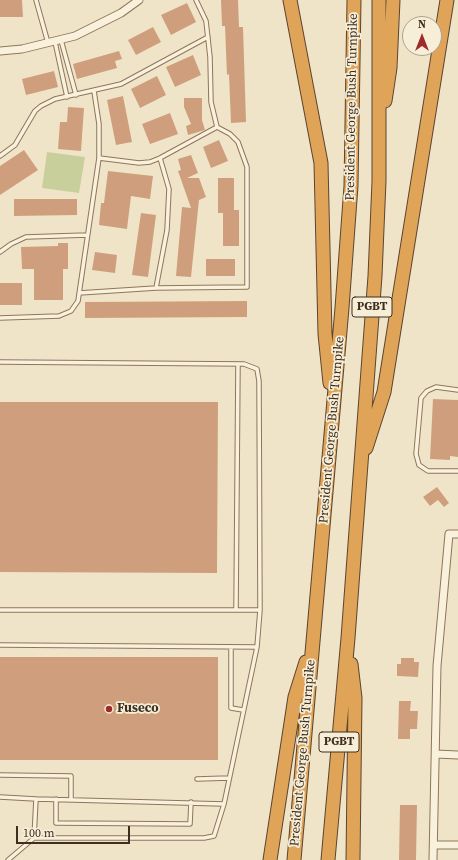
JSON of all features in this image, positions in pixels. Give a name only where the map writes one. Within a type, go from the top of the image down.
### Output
[{"type":"highway","points":[[290,0],[321,163],[325,334],[333,413]]},
{"type":"highway","name":"President George Bush Turnpike","points":[[294,860],[333,413],[352,165],[354,0]]},
{"type":"highway","name":"President George Bush Turnpike","points":[[328,860],[348,638],[375,262],[379,140],[379,0]]},
{"type":"highway","points":[[379,140],[389,79],[393,0]]},
{"type":"highway","points":[[360,473],[384,392],[447,0]]},
{"type":"highway","points":[[270,860],[296,697],[314,638]]},
{"type":"highway","points":[[348,638],[355,698],[353,860]]},
{"type":"street","points":[[0,51],[22,49],[75,36],[121,13],[138,0]]},
{"type":"street","points":[[433,860],[437,666],[449,534],[458,534]]},
{"type":"street","points":[[436,754],[458,755]]},
{"type":"street","points":[[434,845],[458,845]]},
{"type":"lane","points":[[36,0],[55,42],[76,95]]},
{"type":"lane","points":[[79,293],[156,288],[247,287],[247,167],[238,142],[217,127],[211,102],[206,21],[196,0]]},
{"type":"lane","points":[[0,156],[15,145],[35,111],[55,99],[121,84],[208,36]]},
{"type":"lane","points":[[55,42],[67,97]]},
{"type":"lane","points":[[0,318],[59,316],[71,311],[78,301],[99,158],[99,124],[94,90]]},
{"type":"lane","points":[[99,158],[140,163],[160,158],[217,127]]},
{"type":"lane","points":[[156,288],[166,237],[169,189],[160,158]]},
{"type":"lane","points":[[0,252],[11,244],[26,237],[87,235]]},
{"type":"lane","points":[[0,362],[244,364],[256,369],[259,381],[260,610],[258,647],[243,710],[224,804],[214,836],[204,838],[34,838],[8,860]]},
{"type":"lane","points":[[236,610],[238,364]]},
{"type":"lane","points":[[458,390],[436,387],[426,391],[421,398],[416,454],[418,466],[428,471],[458,471]]},
{"type":"lane","points":[[0,610],[260,610]]},
{"type":"lane","points":[[0,645],[258,647]]},
{"type":"lane","points":[[231,647],[231,708],[243,710]]},
{"type":"lane","points":[[0,775],[71,776],[71,799]]},
{"type":"lane","points":[[198,779],[229,778]]},
{"type":"lane","points":[[0,797],[224,804]]},
{"type":"lane","points":[[34,838],[36,798]]},
{"type":"lane","points":[[56,799],[56,823],[190,824],[191,802]]},
{"type":"green space","points":[[47,152],[85,157],[79,193],[42,188]]},
{"type":"building","points":[[0,0],[22,0],[23,17],[0,17]]},
{"type":"building","points":[[221,0],[238,0],[239,27],[243,27],[246,122],[231,123],[229,74],[227,75],[225,26],[222,26]]},
{"type":"building","points":[[187,3],[196,22],[171,35],[161,15]]},
{"type":"building","points":[[153,27],[161,42],[136,55],[128,40]]},
{"type":"building","points":[[119,51],[122,59],[115,61],[117,68],[77,79],[73,64]]},
{"type":"building","points":[[193,55],[201,75],[175,87],[166,67]]},
{"type":"building","points":[[54,71],[58,87],[26,95],[22,79]]},
{"type":"building","points":[[157,76],[166,95],[140,108],[131,89]]},
{"type":"building","points":[[123,96],[132,142],[116,145],[107,100]]},
{"type":"building","points":[[184,98],[202,98],[202,120],[205,130],[188,135],[186,126],[191,124],[184,107]]},
{"type":"building","points":[[68,107],[84,108],[81,151],[58,149],[60,122],[67,122]]},
{"type":"building","points":[[170,113],[178,134],[150,144],[142,124]]},
{"type":"building","points":[[219,140],[228,161],[211,168],[203,147]]},
{"type":"building","points":[[24,150],[38,170],[0,195],[0,166]]},
{"type":"building","points":[[191,155],[198,173],[187,178],[199,178],[206,197],[199,200],[191,277],[176,276],[182,207],[191,208],[178,171],[181,170],[178,159]]},
{"type":"building","points":[[108,171],[153,176],[150,199],[131,196],[127,229],[99,225],[101,203],[104,203]]},
{"type":"building","points":[[218,178],[234,178],[234,210],[239,210],[239,246],[223,246],[223,213],[218,213]]},
{"type":"building","points":[[14,199],[77,199],[77,215],[14,216]]},
{"type":"building","points":[[141,213],[156,215],[148,277],[132,275]]},
{"type":"building","points":[[58,243],[68,243],[68,269],[63,269],[63,300],[34,300],[34,269],[22,269],[21,247],[58,246]]},
{"type":"building","points":[[95,252],[117,255],[115,273],[92,270]]},
{"type":"building","points":[[206,259],[235,259],[235,276],[206,276]]},
{"type":"building","points":[[0,283],[22,283],[22,305],[0,305]]},
{"type":"building","points":[[247,301],[247,317],[85,318],[85,302]]},
{"type":"building","points":[[433,399],[458,400],[458,457],[450,456],[450,460],[430,459]]},
{"type":"building","points":[[0,402],[218,402],[217,573],[0,572]]},
{"type":"building","points":[[437,487],[449,503],[444,507],[438,500],[430,506],[423,497]]},
{"type":"building","name":"Fuseco","points":[[0,657],[218,657],[218,760],[0,760]]},
{"type":"building","points":[[401,658],[414,658],[414,662],[419,662],[418,677],[397,676],[397,664],[401,664]]},
{"type":"building","points":[[399,701],[411,701],[410,711],[418,711],[417,729],[410,729],[410,739],[398,739]]},
{"type":"building","points":[[400,805],[417,805],[416,860],[399,860]]},
{"type":"place","name":"Fuseco","points":[[109,709]]}]
